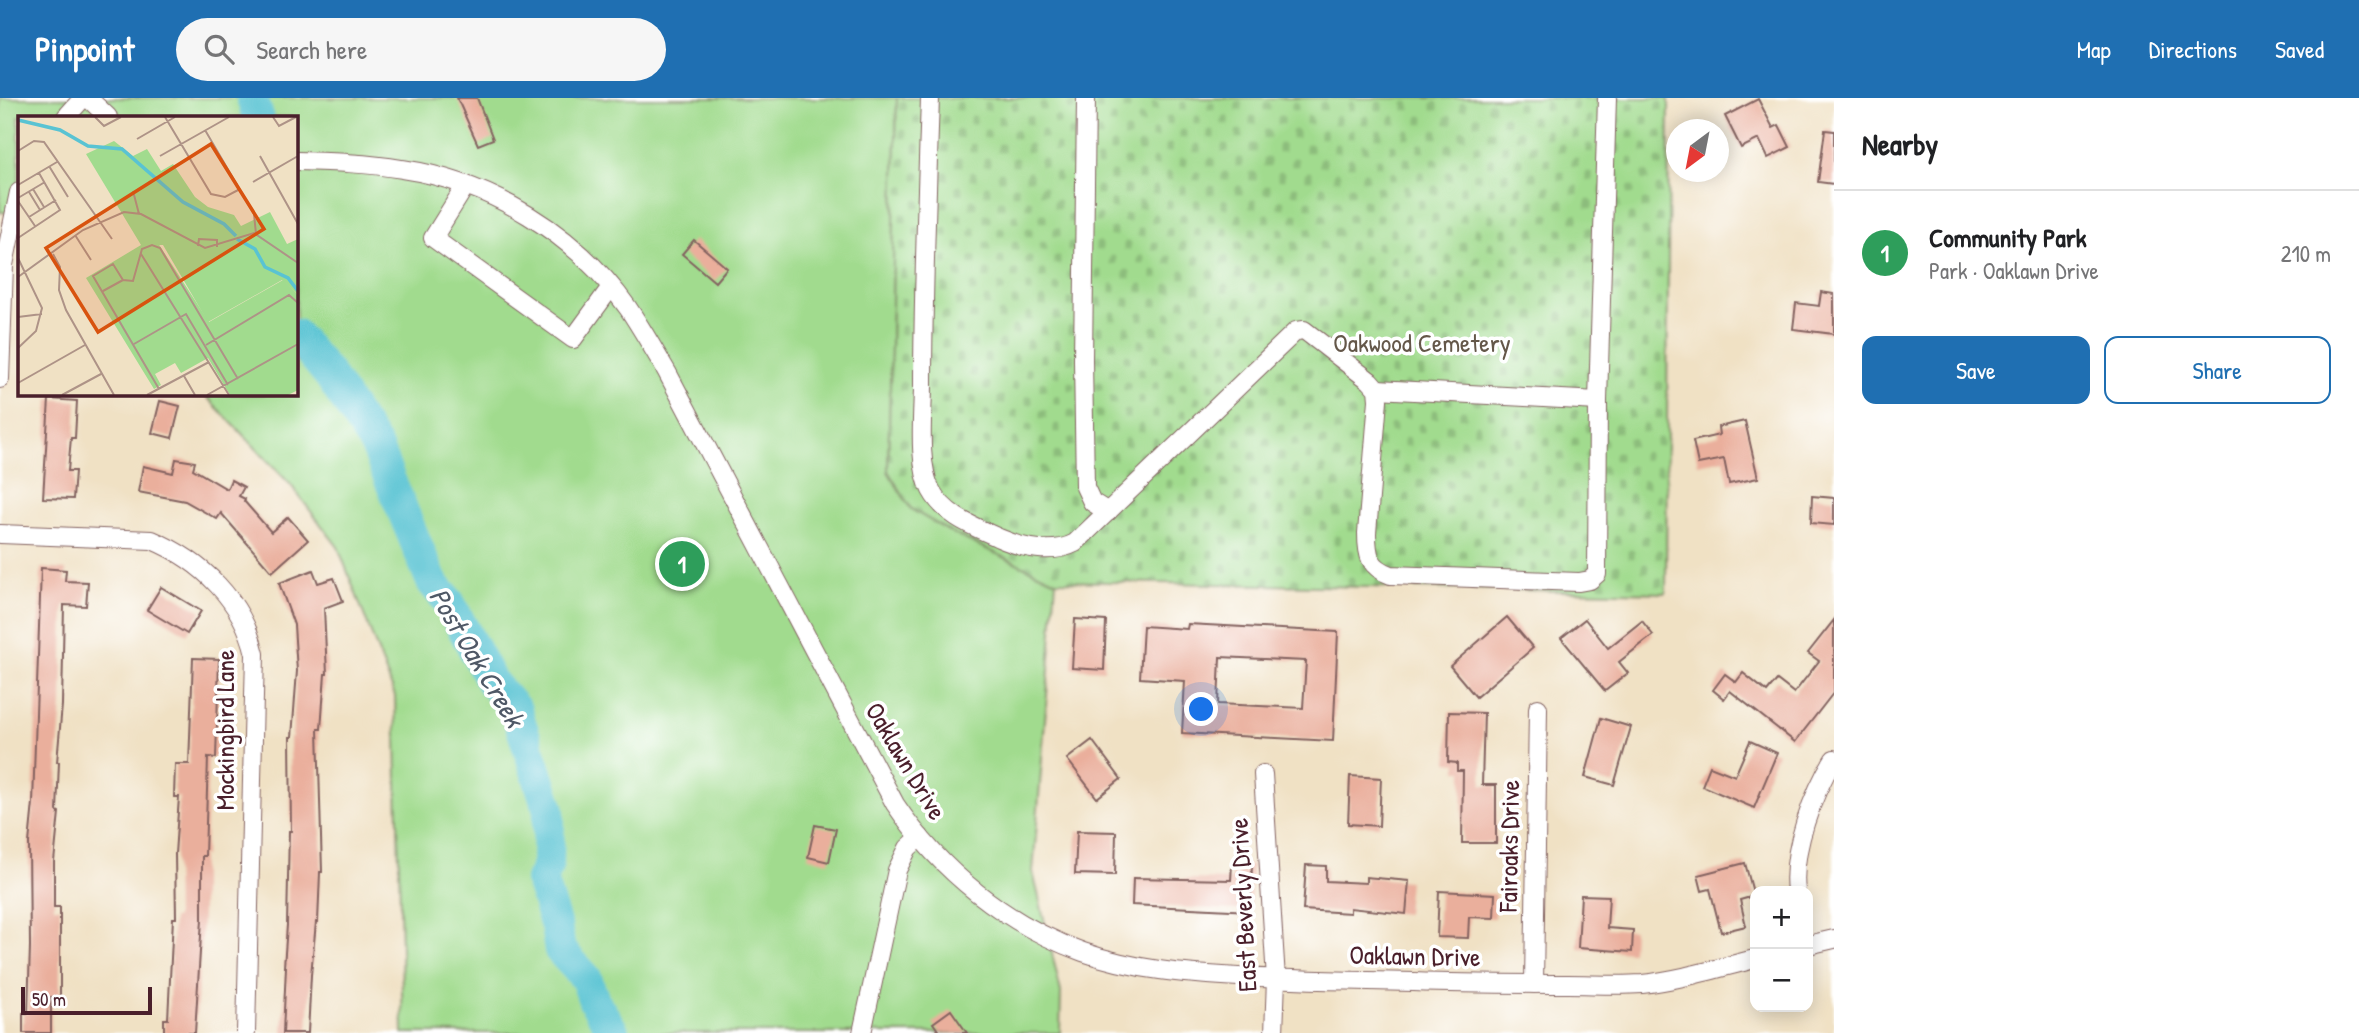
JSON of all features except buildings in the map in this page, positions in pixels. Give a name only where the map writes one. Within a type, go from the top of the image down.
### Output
[{"type":"street","points":[[67,116],[83,98]]},
{"type":"street","points":[[89,98],[106,116]]},
{"type":"street","points":[[930,98],[923,338],[923,456],[930,488],[945,509],[969,525],[1033,549],[1065,548],[1075,543],[1296,331],[1304,330],[1315,337],[1377,389],[1598,401]]},
{"type":"street","points":[[1086,98],[1083,360],[1085,487],[1092,502],[1108,512]]},
{"type":"street","points":[[1377,389],[1367,552],[1378,570],[1391,575],[1590,580],[1597,574],[1598,401],[1607,98]]},
{"type":"street","name":"Oaklawn Drive","points":[[298,162],[348,163],[403,169],[466,185],[539,222],[563,240],[611,287],[632,315],[667,372],[895,804],[920,837],[953,872],[989,902],[1028,927],[1083,952],[1136,967],[1175,973],[1276,979],[1638,984],[1671,980],[1750,960]]},
{"type":"street","points":[[466,185],[433,238],[573,340],[611,287]]},
{"type":"street","points":[[0,379],[4,265],[18,197]]},
{"type":"street","name":"Mockingbird Lane","points":[[0,534],[152,540],[172,548],[193,562],[218,585],[236,607],[251,638],[255,654],[246,1033]]},
{"type":"street","name":"Fairoaks Drive","points":[[1534,984],[1538,708]]},
{"type":"street","points":[[1796,886],[1796,862],[1801,840],[1825,773],[1834,759]]},
{"type":"street","name":"East Beverly Drive","points":[[1263,774],[1276,979],[1274,1033]]},
{"type":"street","points":[[862,1033],[897,870],[908,848],[920,837]]},
{"type":"street","points":[[1813,945],[1834,939]]},
{"type":"green space","points":[[0,98],[897,98],[888,471],[911,509],[954,534],[1056,581],[1033,872],[1061,992],[1060,1033],[403,1033],[395,696],[338,547],[290,484],[206,396],[298,396],[298,116],[18,116],[18,214],[0,212]]},
{"type":"green space","name":"Oakwood Cemetery","points":[[897,98],[1669,98],[1669,119],[1666,119],[1666,182],[1668,182],[1666,593],[1056,581],[954,534],[911,509],[888,471]]},
{"type":"waterway","name":"Post Oak Creek","points":[[252,98],[258,116]]},
{"type":"waterway","name":"Post Oak Creek","points":[[298,337],[329,375],[376,446],[432,582],[449,602],[491,681],[516,710],[549,810],[548,865],[541,880],[556,926],[560,950],[586,978],[594,1001],[614,1033]]},
{"type":"place","name":"Community Park","points":[[682,564]]}]
